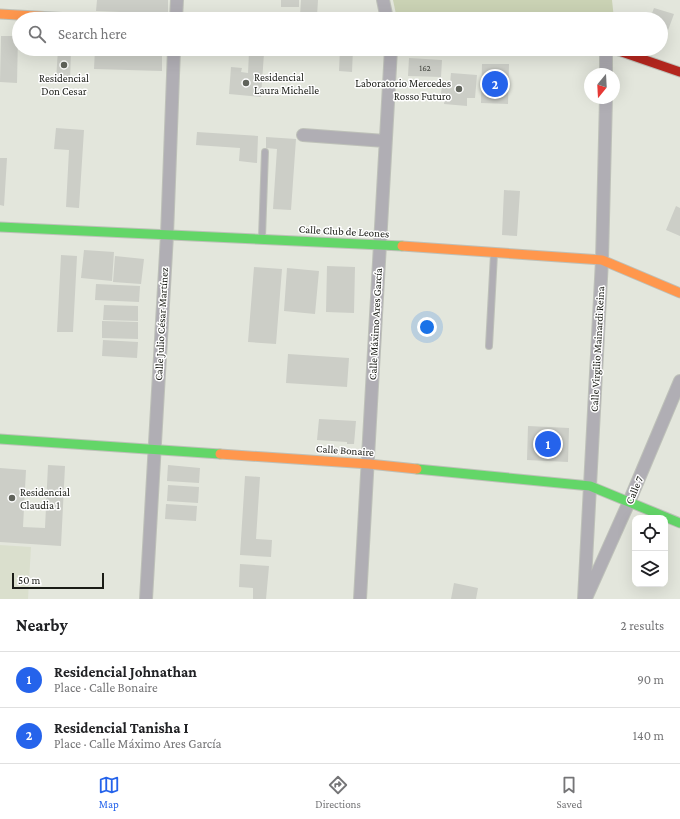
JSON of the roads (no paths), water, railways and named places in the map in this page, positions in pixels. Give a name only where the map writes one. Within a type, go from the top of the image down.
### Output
[{"type":"street","points":[[176,12],[177,0]]},
{"type":"street","points":[[383,0],[386,12]]},
{"type":"street","points":[[0,14],[12,15]]},
{"type":"street","name":"Calle Julio César Martínez","points":[[146,599],[167,235],[174,56]]},
{"type":"street","name":"Calle Máximo Ares García","points":[[360,599],[369,464],[379,244],[391,56]]},
{"type":"street","points":[[606,56],[606,68]]},
{"type":"street","points":[[633,56],[680,72]]},
{"type":"street","name":"Calle Virgilio Mainardi Reina","points":[[585,599],[602,260],[606,104]]},
{"type":"street","points":[[302,135],[385,141]]},
{"type":"street","name":"Calle Club de Leones","points":[[0,227],[379,244],[602,260],[680,293]]},
{"type":"street","name":"Calle 7","points":[[585,599],[629,502],[680,381]]},
{"type":"street","name":"Calle Bonaire","points":[[0,439],[369,464],[590,486],[680,523]]},
{"type":"lane","points":[[262,239],[265,152]]},
{"type":"lane","points":[[489,346],[494,252]]},
{"type":"place","name":"Residencial Don Cesar","points":[[64,65]]},
{"type":"place","name":"Residencial Laura Michelle","points":[[246,83]]},
{"type":"place","name":"Residencial Tanisha I","points":[[495,84]]},
{"type":"place","name":"Laboratorio Mercedes Rosso Futuro","points":[[459,89]]},
{"type":"place","name":"Residencial Johnathan","points":[[548,444]]},
{"type":"place","name":"Residencial Claudia 1","points":[[12,498]]}]
